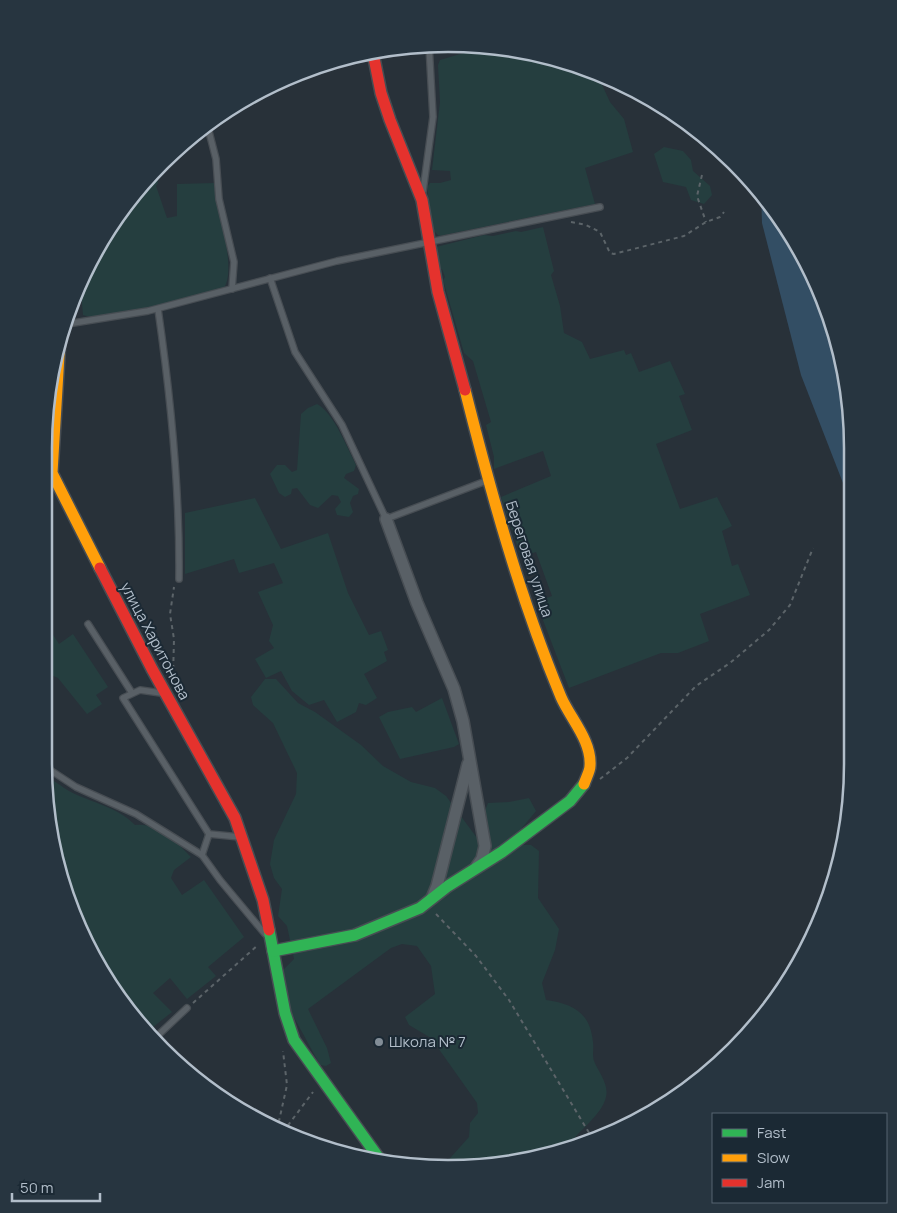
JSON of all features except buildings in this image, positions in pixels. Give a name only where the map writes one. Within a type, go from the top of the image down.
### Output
[{"type":"street","name":"Береговая улица","points":[[270,943],[356,935],[412,912],[498,856],[570,802],[583,786],[590,766],[586,743],[566,708],[545,658],[488,480],[457,356],[438,292],[422,200],[390,120],[381,93],[374,59]]},
{"type":"street","name":"улица Харитонова","points":[[57,392],[52,473],[63,499],[167,696],[229,806],[259,883],[268,917],[270,943],[289,1027],[302,1054],[376,1154]]},
{"type":"street","points":[[386,519],[417,603],[454,689],[463,721],[485,846],[482,859],[474,870]]},
{"type":"street","points":[[429,901],[437,886],[470,760]]},
{"type":"lane","name":"Береговая улица","points":[[422,200],[433,117],[429,53]]},
{"type":"lane","points":[[209,132],[216,159],[219,199],[234,262],[232,289]]},
{"type":"lane","points":[[73,323],[158,309],[337,261],[554,218],[600,207]]},
{"type":"lane","points":[[270,278],[295,352],[342,425],[386,519],[488,480]]},
{"type":"lane","points":[[158,309],[170,386],[179,501],[179,579]]},
{"type":"lane","points":[[88,624],[132,693]]},
{"type":"lane","points":[[167,696],[145,690],[132,693],[124,698],[209,834]]},
{"type":"lane","points":[[52,771],[76,787],[136,814],[202,855],[270,943]]},
{"type":"lane","points":[[209,834],[242,837]]},
{"type":"lane","points":[[202,855],[209,834]]},
{"type":"lane","points":[[159,1035],[187,1008]]},
{"type":"path","points":[[702,175],[697,196],[706,222]]},
{"type":"path","points":[[554,218],[586,225],[600,232],[610,253],[614,254],[684,236],[706,222],[720,217],[724,212]]},
{"type":"path","points":[[595,783],[627,758],[696,686],[730,663],[769,630],[790,605],[813,548]]},
{"type":"path","points":[[167,696],[173,679],[171,606],[174,586],[179,579]]},
{"type":"path","points":[[429,901],[476,956],[509,1000],[590,1134]]},
{"type":"path","points":[[187,1008],[270,943]]},
{"type":"path","points":[[279,1122],[287,1085],[283,1046]]},
{"type":"path","points":[[288,1126],[322,1082]]},
{"type":"green space","points":[[465,53],[500,56],[551,66],[601,84],[610,102],[624,119],[633,152],[585,168],[595,204],[439,236],[432,229],[427,187],[430,183],[451,180],[450,171],[432,170],[440,102],[438,65],[440,60]]},
{"type":"green space","points":[[664,147],[683,151],[691,160],[693,171],[710,186],[712,195],[704,204],[691,200],[686,187],[663,182],[654,154]]},
{"type":"green space","points":[[158,180],[156,186],[167,218],[177,216],[177,184],[215,183],[228,254],[227,281],[223,289],[128,312],[93,316],[83,315],[82,300],[93,273],[119,228]]},
{"type":"green space","points":[[543,227],[554,271],[551,275],[560,306],[564,333],[582,342],[590,359],[624,350],[626,355],[631,353],[639,372],[670,361],[685,394],[679,396],[692,430],[656,444],[680,509],[717,497],[732,526],[722,531],[732,566],[738,564],[750,595],[700,614],[709,641],[678,653],[661,653],[569,688],[536,602],[552,596],[536,552],[521,557],[501,497],[551,476],[543,451],[494,469],[494,457],[486,425],[491,422],[473,361],[464,353],[443,280],[445,277],[442,269],[440,269],[436,247],[484,235],[493,236]]},
{"type":"green space","points":[[317,404],[329,415],[356,465],[354,471],[346,474],[344,478],[359,489],[358,494],[353,496],[350,503],[353,512],[349,517],[337,515],[335,509],[341,502],[338,496],[332,495],[318,508],[310,505],[297,488],[292,489],[291,494],[285,497],[279,493],[270,474],[277,465],[285,465],[292,472],[297,470],[301,414]]},
{"type":"green space","points":[[255,498],[281,549],[328,533],[348,593],[369,635],[381,631],[388,650],[384,652],[387,661],[364,674],[377,698],[366,705],[359,703],[356,712],[337,722],[324,700],[309,705],[292,691],[281,671],[266,678],[255,659],[274,648],[269,641],[273,625],[258,592],[283,583],[274,563],[239,573],[234,559],[185,574],[185,513]]},
{"type":"green space","points":[[52,633],[59,644],[73,634],[108,687],[96,695],[102,704],[87,714],[58,678],[52,675]]},
{"type":"green space","points":[[265,679],[276,679],[298,703],[315,712],[361,745],[383,766],[411,782],[435,788],[446,796],[480,842],[481,821],[488,803],[509,802],[529,798],[536,811],[522,828],[518,845],[531,845],[539,851],[538,898],[559,929],[555,950],[542,983],[546,1000],[572,1007],[588,1023],[593,1044],[594,1061],[607,1092],[604,1104],[600,1110],[572,1140],[526,1153],[474,1160],[448,1160],[469,1137],[470,1123],[478,1113],[477,1103],[431,1038],[409,1025],[405,1017],[435,994],[431,966],[417,946],[402,944],[391,948],[308,1009],[327,1048],[331,1063],[326,1066],[320,1065],[290,1010],[283,970],[294,959],[287,926],[278,916],[282,889],[274,878],[270,864],[274,840],[296,794],[297,773],[273,723],[253,705],[251,697]]},
{"type":"green space","points":[[442,698],[459,744],[454,747],[400,759],[379,717],[388,712],[412,707],[416,712]]},
{"type":"green space","points":[[53,780],[69,791],[120,813],[135,825],[151,827],[173,839],[191,857],[174,870],[171,878],[182,895],[204,880],[244,937],[208,967],[216,976],[187,999],[170,978],[153,993],[172,1012],[152,1028],[119,985],[93,940],[66,867],[60,842]]},
{"type":"water","points":[[761,205],[778,228],[804,273],[831,346],[837,371],[844,423],[844,486],[801,375],[762,223]]},
{"type":"traffic: fast","points":[[273,951],[355,935],[420,908],[448,886],[502,852],[570,801],[584,784]]},
{"type":"traffic: fast","points":[[269,930],[285,1013],[294,1040],[376,1154]]},
{"type":"traffic: slow","points":[[465,390],[496,506],[532,622],[561,697],[588,748],[590,768],[584,784]]},
{"type":"traffic: slow","points":[[52,473],[57,392]]},
{"type":"traffic: slow","points":[[52,473],[100,568]]},
{"type":"traffic: jam","points":[[374,59],[381,93],[390,120],[422,200],[438,292],[465,390]]},
{"type":"traffic: jam","points":[[100,568],[152,669],[235,818],[263,900],[269,930]]},
{"type":"place","name":"Школа № 7","points":[[379,1042]]}]
